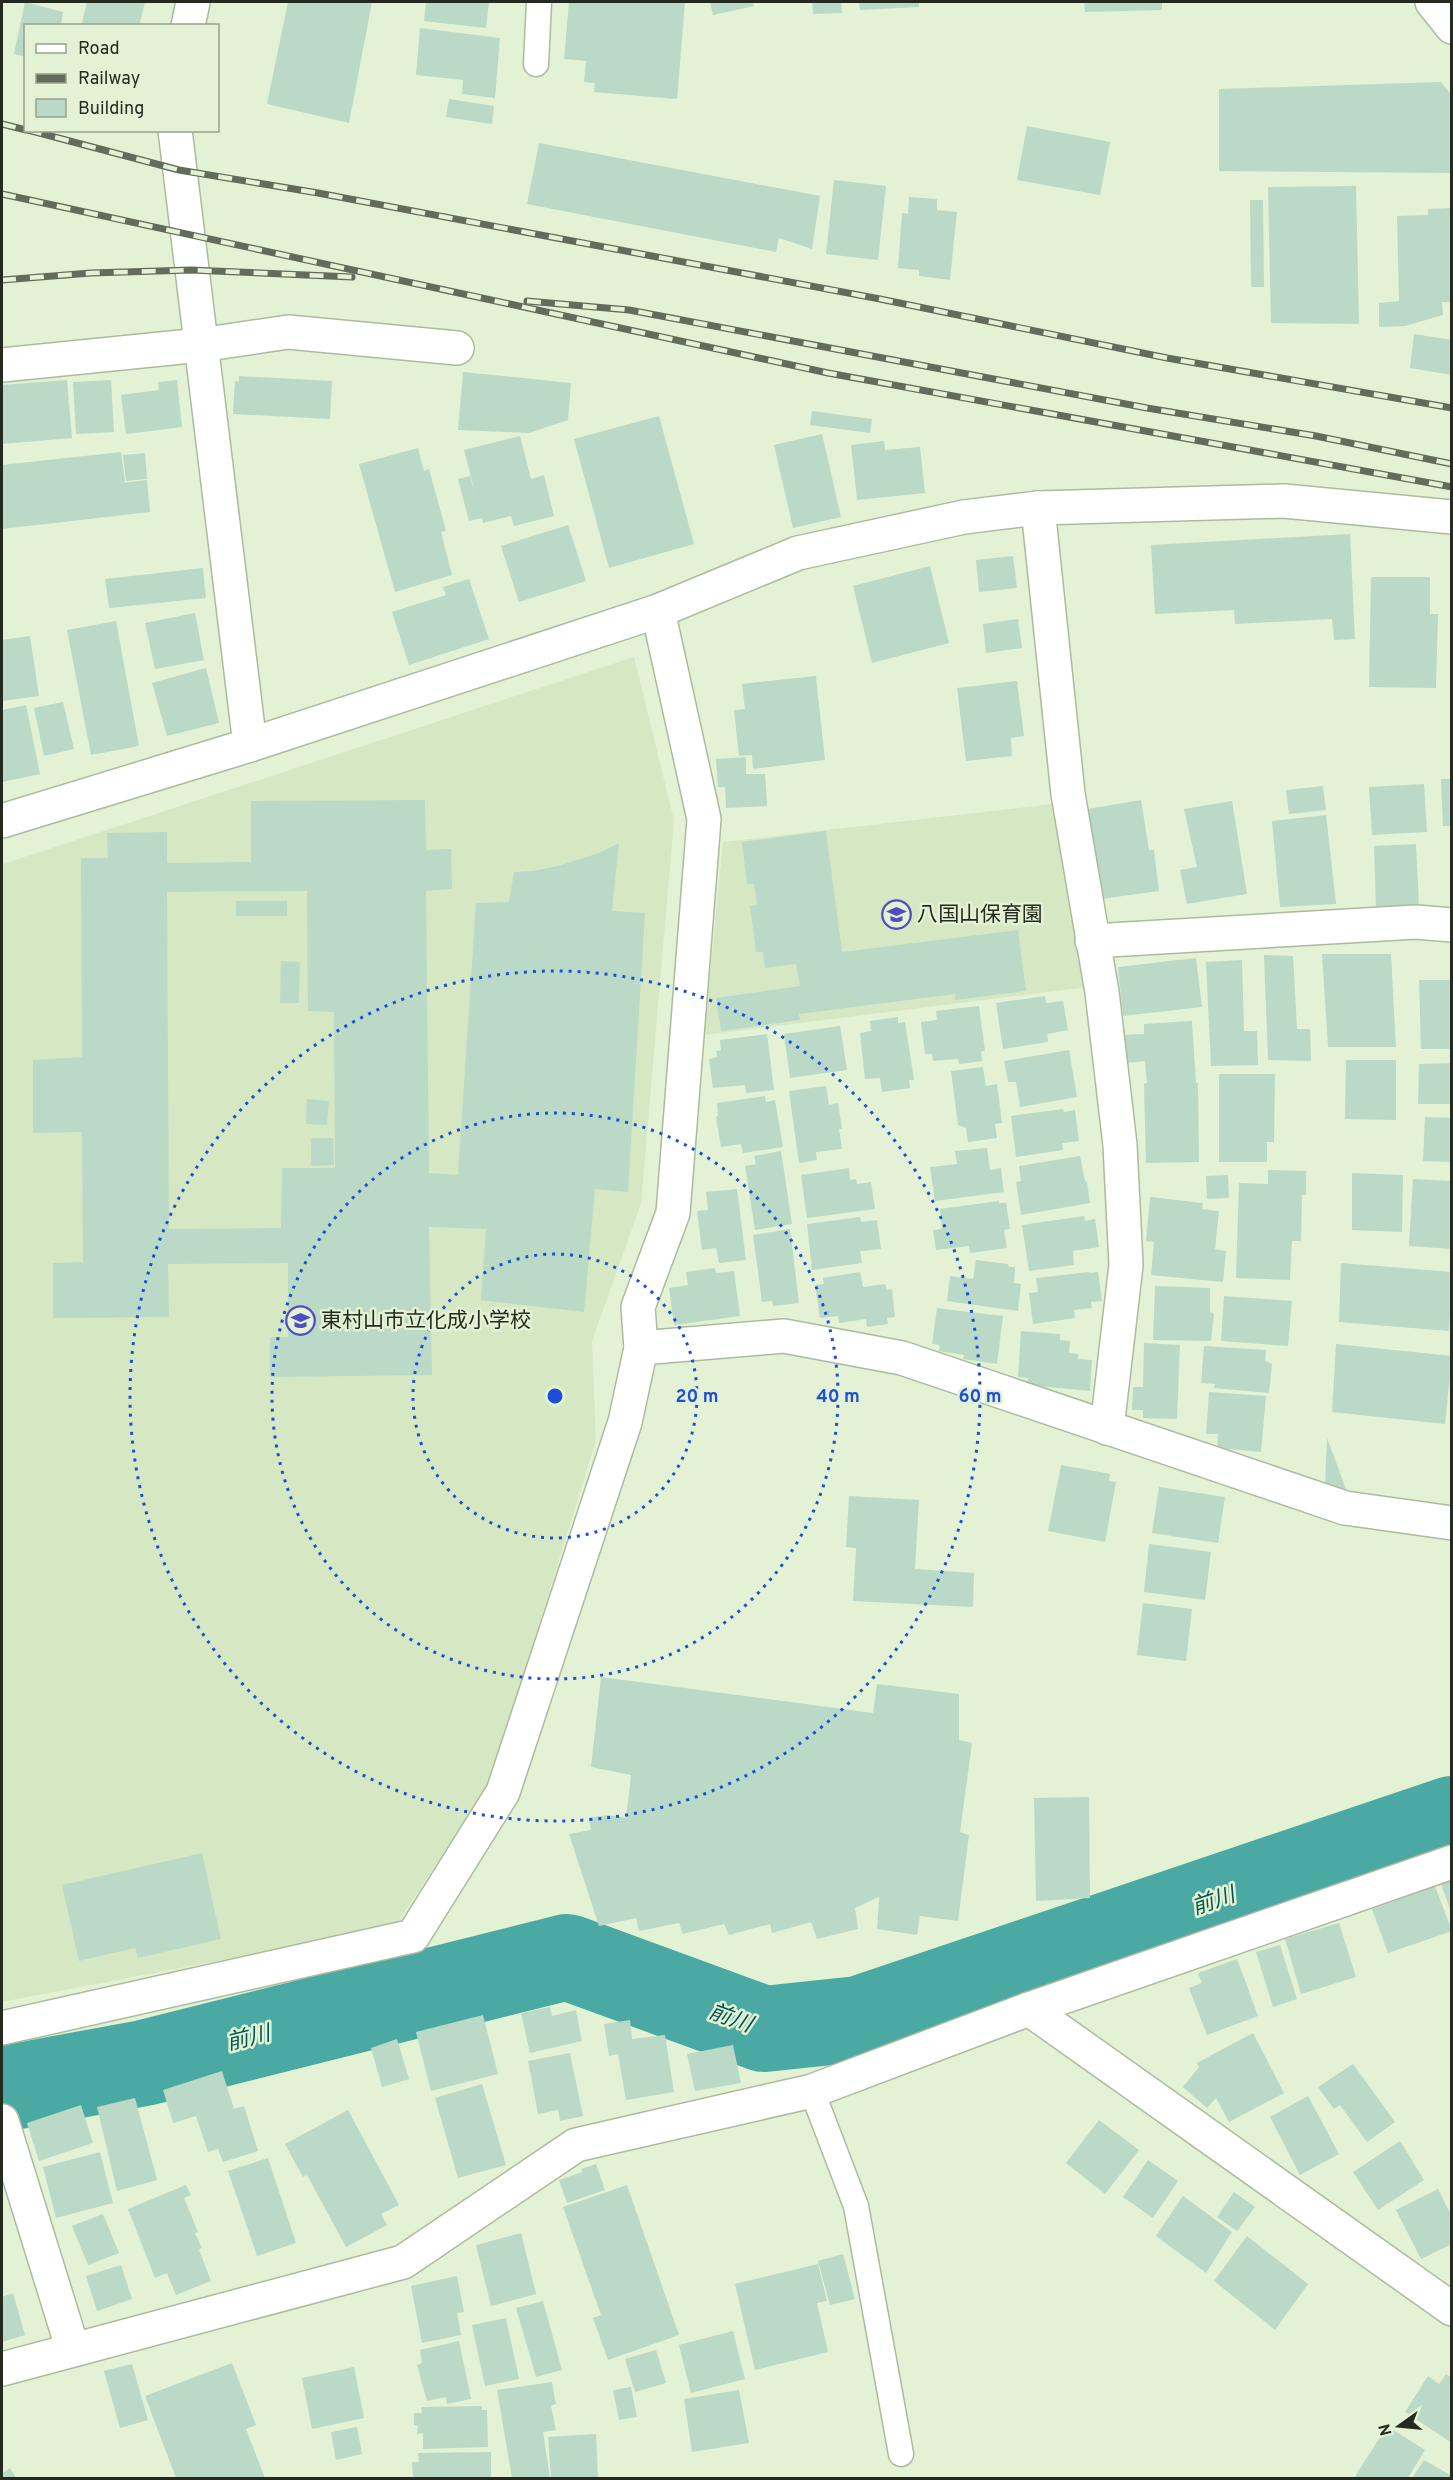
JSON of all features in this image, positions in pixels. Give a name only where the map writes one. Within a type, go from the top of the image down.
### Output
[{"type":"street","points":[[188,24],[193,2]]},
{"type":"street","points":[[1432,2],[1452,27]]},
{"type":"street","points":[[175,132],[250,745]]},
{"type":"street","points":[[2,365],[201,345],[288,332],[457,348]]},
{"type":"street","points":[[2,821],[250,745],[658,610],[798,553],[964,517],[1038,508],[1284,501],[1452,517]]},
{"type":"street","points":[[1038,508],[1068,794],[1101,992],[1120,1145],[1126,1265],[1107,1428]]},
{"type":"street","points":[[2,2028],[413,1936],[503,1792],[624,1422],[641,1348],[638,1307],[673,1213],[704,819],[658,610]]},
{"type":"street","points":[[1092,940],[1416,922],[1452,925]]},
{"type":"street","points":[[641,1348],[784,1336],[902,1358],[1345,1508],[1452,1523]]},
{"type":"street","points":[[2,2369],[403,2262],[576,2145],[812,2091],[1029,2009],[1452,1862]]},
{"type":"street","points":[[1029,2009],[1452,2309]]},
{"type":"street","points":[[2,2121],[73,2350]]},
{"type":"lane","points":[[536,64],[539,2]]},
{"type":"lane","points":[[812,2091],[856,2205],[901,2454]]},
{"type":"shaded area","name":"東村山市立化成小学校","points":[[634,657],[674,820],[641,1204],[592,1341],[596,1441],[490,1782],[395,1927],[2,2002],[3,864]]},
{"type":"shaded area","name":"八国山保育園","points":[[1061,803],[1088,987],[704,1035],[723,842]]},
{"type":"building","points":[[25,2],[63,12],[61,24],[24,24],[24,56],[14,54]]},
{"type":"building","points":[[87,2],[145,2],[140,24],[82,24]]},
{"type":"building","points":[[288,2],[372,2],[349,123],[267,104]]},
{"type":"building","points":[[426,2],[489,2],[486,28],[424,21]]},
{"type":"building","points":[[569,2],[685,2],[677,99],[594,92],[595,83],[584,82],[586,61],[564,59]]},
{"type":"building","points":[[710,2],[753,2],[754,6],[713,15]]},
{"type":"building","points":[[812,2],[841,2],[842,13],[813,14]]},
{"type":"building","points":[[859,2],[919,2],[919,7],[860,10]]},
{"type":"building","points":[[1084,2],[1162,2],[1162,10],[1085,12]]},
{"type":"building","points":[[420,28],[500,38],[495,98],[462,94],[463,80],[416,75]]},
{"type":"building","points":[[1441,82],[1452,96],[1452,173],[1219,171],[1219,89]]},
{"type":"building","points":[[449,99],[494,106],[492,124],[446,117]]},
{"type":"building","points":[[1027,126],[1110,142],[1100,195],[1017,180]]},
{"type":"building","points":[[539,143],[820,196],[812,249],[779,238],[776,252],[527,204]]},
{"type":"building","points":[[834,180],[886,186],[878,260],[826,254]]},
{"type":"building","points":[[1356,186],[1359,324],[1271,323],[1268,187]]},
{"type":"building","points":[[909,197],[937,199],[937,210],[957,212],[950,280],[919,276],[919,270],[898,268],[902,213],[908,214]]},
{"type":"building","points":[[1250,200],[1263,200],[1264,287],[1251,287]]},
{"type":"building","points":[[1452,208],[1452,302],[1442,302],[1443,315],[1405,326],[1379,327],[1379,303],[1399,301],[1397,216],[1428,215],[1428,209]]},
{"type":"building","points":[[1414,334],[1452,340],[1452,375],[1410,368]]},
{"type":"building","points":[[463,372],[571,383],[568,420],[529,433],[458,430]]},
{"type":"building","points":[[239,376],[332,381],[330,419],[233,414],[235,381],[239,382]]},
{"type":"building","points":[[67,380],[72,438],[2,444],[2,385]]},
{"type":"building","points":[[111,380],[114,432],[76,434],[73,382]]},
{"type":"building","points":[[177,380],[182,427],[126,434],[121,395],[159,390],[158,382]]},
{"type":"building","points":[[812,411],[872,419],[870,433],[810,425]]},
{"type":"building","points":[[659,416],[694,544],[609,568],[574,439]]},
{"type":"building","points":[[822,434],[841,517],[793,528],[774,445]]},
{"type":"building","points":[[520,436],[531,479],[544,475],[554,516],[514,526],[511,516],[483,523],[482,518],[469,521],[458,479],[470,476],[476,497],[464,450]]},
{"type":"building","points":[[884,441],[885,450],[920,447],[925,493],[857,500],[851,445]]},
{"type":"building","points":[[418,448],[424,471],[429,469],[446,531],[441,532],[452,575],[395,592],[359,464]]},
{"type":"building","points":[[121,452],[125,482],[120,483],[147,480],[150,512],[2,529],[2,465]]},
{"type":"building","points":[[145,453],[147,479],[126,481],[123,455]]},
{"type":"building","points":[[568,525],[586,581],[519,602],[501,546]]},
{"type":"building","points":[[1350,534],[1355,639],[1334,640],[1332,619],[1235,624],[1234,610],[1155,614],[1151,545]]},
{"type":"building","points":[[1013,556],[1017,588],[979,592],[976,560]]},
{"type":"building","points":[[930,566],[949,643],[872,663],[853,586]]},
{"type":"building","points":[[203,568],[206,598],[109,608],[105,579]]},
{"type":"building","points":[[1371,577],[1430,577],[1430,614],[1438,614],[1436,688],[1369,687]]},
{"type":"building","points":[[469,579],[489,639],[409,665],[392,612],[446,595],[443,587]]},
{"type":"building","points":[[195,613],[204,660],[155,669],[145,623]]},
{"type":"building","points":[[1018,619],[1022,648],[986,653],[983,624]]},
{"type":"building","points":[[116,621],[139,746],[91,755],[67,630]]},
{"type":"building","points":[[30,636],[39,696],[2,701],[2,640]]},
{"type":"building","points":[[206,668],[219,723],[167,736],[152,683]]},
{"type":"building","points":[[816,676],[825,760],[753,769],[752,755],[739,756],[734,710],[745,709],[742,684]]},
{"type":"building","points":[[1017,681],[1024,736],[1011,738],[1012,756],[966,761],[957,688]]},
{"type":"building","points":[[63,702],[74,749],[44,756],[34,708]]},
{"type":"building","points":[[26,705],[40,774],[2,782],[2,710]]},
{"type":"building","points":[[746,757],[746,774],[765,774],[767,806],[726,808],[725,787],[718,787],[716,759]]},
{"type":"building","points":[[1441,779],[1452,779],[1452,826],[1443,826]]},
{"type":"building","points":[[1424,784],[1427,832],[1372,835],[1369,787]]},
{"type":"building","points":[[1323,786],[1326,810],[1289,814],[1286,790]]},
{"type":"building","points":[[425,800],[426,850],[451,849],[452,889],[426,891],[429,1173],[458,1175],[476,903],[509,902],[514,872],[558,866],[599,853],[619,843],[612,911],[645,913],[628,1192],[595,1189],[584,1312],[481,1300],[486,1229],[429,1227],[432,1375],[270,1377],[270,1337],[288,1337],[288,1263],[168,1264],[169,1317],[53,1318],[53,1263],[83,1262],[82,1132],[33,1133],[33,1060],[82,1057],[81,858],[108,858],[107,833],[167,832],[167,863],[251,862],[251,801]],"holes":[[[307,891],[308,1011],[334,1012],[335,1168],[282,1168],[281,1228],[169,1229],[167,892]]]},
{"type":"building","points":[[1141,800],[1149,850],[1154,850],[1159,891],[1101,899],[1087,809]]},
{"type":"building","points":[[1232,801],[1247,894],[1187,904],[1180,870],[1197,867],[1184,809]]},
{"type":"building","points":[[1326,815],[1336,904],[1280,907],[1272,821]]},
{"type":"building","points":[[826,831],[842,952],[1018,930],[1026,991],[955,1000],[955,994],[799,1014],[800,1020],[721,1031],[716,998],[800,986],[796,964],[765,968],[763,952],[756,952],[750,906],[757,905],[754,884],[747,884],[742,842]]},
{"type":"building","points":[[1416,844],[1419,907],[1376,909],[1374,846]]},
{"type":"building","points":[[236,901],[287,901],[287,916],[236,916]]},
{"type":"building","points":[[1322,954],[1391,954],[1396,1047],[1328,1047]]},
{"type":"building","points":[[1264,955],[1293,956],[1297,1029],[1310,1029],[1311,1061],[1268,1060]]},
{"type":"building","points":[[1196,958],[1202,1007],[1123,1016],[1118,967]]},
{"type":"building","points":[[1242,960],[1244,1031],[1257,1031],[1258,1065],[1211,1066],[1206,962]]},
{"type":"building","points":[[281,961],[300,962],[299,1003],[280,1003]]},
{"type":"building","points":[[1419,980],[1452,980],[1452,1049],[1421,1049]]},
{"type":"building","points":[[1045,996],[1046,1003],[1063,1001],[1068,1030],[1047,1034],[1048,1042],[1003,1049],[996,1003]]},
{"type":"building","points":[[979,1006],[985,1051],[981,1051],[982,1061],[959,1064],[958,1059],[933,1061],[932,1054],[925,1054],[921,1022],[937,1020],[936,1011]]},
{"type":"building","points":[[898,1017],[898,1023],[905,1022],[914,1080],[909,1080],[910,1088],[882,1092],[880,1078],[865,1079],[860,1033],[871,1031],[870,1021]]},
{"type":"building","points":[[1192,1021],[1196,1083],[1198,1083],[1199,1162],[1146,1163],[1145,1061],[1124,1063],[1122,1035],[1144,1034],[1144,1024]]},
{"type":"building","points":[[840,1026],[847,1070],[790,1078],[784,1034]]},
{"type":"building","points":[[767,1034],[774,1090],[746,1093],[745,1085],[713,1088],[709,1059],[717,1057],[716,1051],[721,1050],[720,1040]]},
{"type":"building","points":[[1069,1050],[1077,1097],[1020,1107],[1016,1082],[1008,1082],[1004,1061]]},
{"type":"building","points":[[1346,1060],[1396,1060],[1396,1120],[1345,1119]]},
{"type":"building","points":[[1452,1063],[1452,1104],[1418,1104],[1419,1064]]},
{"type":"building","points":[[983,1067],[986,1086],[997,1084],[1002,1123],[995,1124],[997,1138],[968,1142],[966,1128],[958,1125],[951,1071]]},
{"type":"building","points":[[1219,1074],[1275,1074],[1274,1142],[1267,1142],[1267,1162],[1219,1162]]},
{"type":"building","points":[[826,1086],[829,1105],[838,1103],[842,1149],[816,1152],[817,1160],[799,1163],[789,1091]]},
{"type":"building","points":[[765,1096],[766,1102],[775,1100],[783,1147],[743,1153],[741,1144],[721,1147],[716,1117],[718,1116],[717,1103]]},
{"type":"building","points":[[307,1099],[329,1101],[327,1125],[306,1124]]},
{"type":"building","points":[[1063,1109],[1064,1112],[1075,1110],[1079,1141],[1062,1143],[1063,1150],[1016,1157],[1011,1116]]},
{"type":"building","points":[[1425,1117],[1452,1118],[1452,1162],[1423,1161]]},
{"type":"building","points":[[311,1138],[333,1138],[334,1165],[311,1166]]},
{"type":"building","points":[[987,1148],[990,1170],[1001,1168],[1004,1192],[935,1201],[930,1167],[957,1164],[955,1151]]},
{"type":"building","points":[[781,1151],[792,1224],[755,1230],[745,1166],[756,1164],[754,1156]]},
{"type":"building","points":[[1080,1156],[1090,1203],[1021,1215],[1016,1182],[1021,1181],[1019,1166]]},
{"type":"building","points":[[849,1168],[850,1180],[856,1179],[857,1184],[871,1182],[875,1209],[807,1218],[801,1175]]},
{"type":"building","points":[[1268,1170],[1306,1171],[1306,1195],[1302,1195],[1301,1241],[1292,1241],[1290,1280],[1236,1278],[1239,1183],[1268,1184]]},
{"type":"building","points":[[1352,1173],[1403,1175],[1402,1232],[1352,1230]]},
{"type":"building","points":[[1228,1175],[1229,1198],[1207,1199],[1206,1176]]},
{"type":"building","points":[[1413,1179],[1452,1181],[1452,1249],[1409,1246]]},
{"type":"building","points":[[737,1189],[746,1260],[719,1263],[716,1248],[702,1250],[697,1211],[708,1210],[706,1192]]},
{"type":"building","points":[[1150,1197],[1203,1203],[1202,1209],[1219,1211],[1215,1249],[1226,1251],[1223,1282],[1151,1275],[1154,1242],[1146,1241]]},
{"type":"building","points":[[999,1201],[999,1203],[1006,1203],[1010,1229],[1004,1230],[1007,1248],[970,1253],[969,1246],[936,1250],[933,1230],[942,1229],[940,1209]]},
{"type":"building","points":[[1084,1216],[1085,1221],[1095,1219],[1099,1247],[1073,1251],[1074,1265],[1029,1271],[1022,1225]]},
{"type":"building","points":[[860,1217],[861,1222],[877,1220],[881,1249],[860,1251],[862,1263],[812,1270],[807,1224]]},
{"type":"building","points":[[790,1229],[799,1303],[773,1306],[772,1301],[762,1302],[753,1235]]},
{"type":"building","points":[[976,1260],[1015,1267],[1014,1283],[1021,1284],[1018,1311],[947,1301],[950,1276],[973,1279]]},
{"type":"building","points":[[1341,1263],[1452,1272],[1449,1331],[1339,1322]]},
{"type":"building","points":[[715,1268],[716,1273],[734,1271],[740,1316],[674,1325],[669,1288],[688,1285],[686,1272]]},
{"type":"building","points":[[860,1272],[863,1287],[885,1284],[887,1290],[892,1289],[895,1317],[887,1318],[888,1324],[867,1327],[866,1319],[839,1323],[838,1316],[820,1318],[815,1285],[824,1284],[823,1278]]},
{"type":"building","points":[[1098,1272],[1102,1301],[1091,1302],[1092,1308],[1074,1310],[1075,1318],[1033,1324],[1029,1293],[1038,1292],[1036,1278]]},
{"type":"building","points":[[1155,1286],[1210,1288],[1210,1311],[1214,1314],[1211,1341],[1153,1340]]},
{"type":"building","points":[[1224,1296],[1292,1301],[1288,1346],[1221,1341]]},
{"type":"building","points":[[937,1308],[1003,1316],[997,1364],[963,1359],[964,1355],[939,1351],[940,1345],[932,1344]]},
{"type":"building","points":[[1021,1331],[1060,1334],[1060,1340],[1070,1341],[1069,1353],[1078,1354],[1078,1359],[1092,1360],[1090,1391],[1027,1385],[1028,1378],[1018,1377]]},
{"type":"building","points":[[1144,1343],[1180,1345],[1177,1419],[1143,1418],[1143,1410],[1132,1410],[1133,1387],[1143,1387]]},
{"type":"building","points":[[1336,1344],[1452,1356],[1445,1424],[1332,1412]]},
{"type":"building","points":[[1204,1346],[1266,1350],[1265,1361],[1272,1364],[1269,1393],[1214,1388],[1215,1384],[1201,1383]]},
{"type":"building","points":[[1209,1392],[1266,1396],[1261,1452],[1217,1448],[1218,1434],[1206,1434]]},
{"type":"building","points":[[1327,1438],[1346,1489],[1325,1485]]},
{"type":"building","points":[[1061,1465],[1110,1474],[1109,1481],[1116,1482],[1105,1542],[1048,1531]]},
{"type":"building","points":[[1159,1487],[1225,1497],[1218,1543],[1152,1533]]},
{"type":"building","points":[[849,1496],[919,1500],[915,1569],[974,1573],[973,1607],[853,1601],[856,1548],[846,1547]]},
{"type":"building","points":[[1149,1544],[1211,1552],[1205,1600],[1144,1592]]},
{"type":"building","points":[[1143,1603],[1192,1609],[1186,1661],[1137,1655]]},
{"type":"building","points":[[601,1677],[873,1713],[877,1684],[959,1694],[959,1740],[972,1743],[960,1832],[969,1835],[958,1921],[920,1916],[917,1935],[877,1929],[879,1897],[855,1908],[858,1929],[817,1939],[811,1922],[772,1933],[770,1924],[729,1935],[724,1924],[683,1934],[679,1923],[639,1931],[636,1918],[599,1926],[569,1834],[591,1830],[589,1818],[608,1815],[626,1818],[631,1775],[591,1767]]},
{"type":"building","points":[[1089,1797],[1090,1898],[1036,1901],[1034,1798]]},
{"type":"building","points":[[202,1853],[221,1939],[138,1958],[135,1948],[79,1961],[62,1885]]},
{"type":"building","points":[[1452,1881],[1452,1912],[1451,1912],[1441,1884]]},
{"type":"building","points":[[1435,1886],[1452,1931],[1388,1953],[1372,1909]]},
{"type":"building","points":[[1339,1923],[1356,1977],[1301,1994],[1285,1939]]},
{"type":"building","points":[[1280,1945],[1297,1999],[1273,2007],[1256,1952]]},
{"type":"building","points":[[1237,1959],[1258,2016],[1207,2035],[1189,1988],[1202,1983],[1198,1973]]},
{"type":"building","points":[[550,2007],[552,2016],[576,2010],[582,2041],[530,2053],[521,2013]]},
{"type":"building","points":[[483,2015],[498,2074],[431,2091],[416,2032]]},
{"type":"building","points":[[630,2020],[632,2039],[665,2035],[674,2092],[626,2100],[618,2054],[609,2056],[604,2024]]},
{"type":"building","points":[[1253,2033],[1284,2093],[1229,2122],[1216,2098],[1207,2108],[1183,2087],[1199,2067],[1197,2063]]},
{"type":"building","points":[[397,2039],[409,2079],[382,2087],[371,2048]]},
{"type":"building","points":[[733,2045],[741,2083],[695,2091],[687,2054]]},
{"type":"building","points":[[570,2053],[583,2116],[560,2121],[558,2110],[538,2114],[528,2061]]},
{"type":"building","points":[[1353,2064],[1395,2122],[1367,2142],[1340,2105],[1334,2109],[1318,2087]]},
{"type":"building","points":[[222,2071],[234,2109],[244,2106],[258,2151],[223,2162],[218,2149],[208,2152],[196,2116],[173,2123],[163,2090]]},
{"type":"building","points":[[482,2084],[506,2165],[458,2178],[435,2098]]},
{"type":"building","points":[[1308,2096],[1339,2154],[1300,2175],[1270,2117]]},
{"type":"building","points":[[135,2098],[157,2180],[117,2191],[97,2107]]},
{"type":"building","points":[[81,2105],[93,2143],[39,2161],[27,2123]]},
{"type":"building","points":[[348,2110],[399,2205],[381,2214],[387,2225],[346,2247],[307,2175],[303,2177],[285,2144]]},
{"type":"building","points":[[1099,2120],[1139,2150],[1105,2194],[1066,2163]]},
{"type":"building","points":[[1400,2141],[1424,2180],[1378,2210],[1353,2172]]},
{"type":"building","points":[[100,2152],[113,2203],[56,2218],[43,2167]]},
{"type":"building","points":[[268,2158],[296,2243],[257,2256],[228,2171]]},
{"type":"building","points":[[1148,2160],[1178,2181],[1153,2218],[1123,2197]]},
{"type":"building","points":[[596,2164],[605,2190],[567,2203],[559,2180]]},
{"type":"building","points":[[186,2185],[191,2195],[184,2198],[198,2232],[195,2233],[202,2248],[199,2250],[211,2281],[176,2295],[167,2273],[155,2278],[128,2209]]},
{"type":"building","points":[[627,2185],[679,2335],[608,2360],[593,2318],[601,2315],[563,2207]]},
{"type":"building","points":[[1438,2189],[1452,2217],[1452,2244],[1421,2259],[1396,2210]]},
{"type":"building","points":[[1234,2192],[1255,2207],[1237,2231],[1217,2217]]},
{"type":"building","points":[[1183,2196],[1232,2232],[1206,2273],[1156,2236]]},
{"type":"building","points":[[103,2214],[119,2253],[88,2265],[72,2226]]},
{"type":"building","points":[[521,2233],[536,2294],[491,2306],[476,2245]]},
{"type":"building","points":[[1247,2236],[1308,2284],[1275,2330],[1214,2281]]},
{"type":"building","points":[[843,2254],[855,2299],[830,2305],[818,2261]]},
{"type":"building","points":[[818,2264],[827,2301],[817,2303],[828,2352],[755,2370],[735,2284]]},
{"type":"building","points":[[121,2265],[132,2299],[97,2311],[86,2276]]},
{"type":"building","points":[[457,2276],[464,2312],[457,2313],[461,2335],[422,2343],[411,2286]]},
{"type":"building","points":[[13,2293],[25,2335],[2,2342],[2,2297]]},
{"type":"building","points":[[543,2301],[562,2370],[536,2377],[516,2308]]},
{"type":"building","points":[[506,2318],[519,2379],[485,2386],[472,2325]]},
{"type":"building","points":[[733,2331],[745,2379],[691,2393],[679,2345]]},
{"type":"building","points":[[459,2341],[471,2399],[447,2404],[446,2397],[427,2401],[417,2365],[422,2363],[420,2350]]},
{"type":"building","points":[[656,2350],[666,2383],[635,2392],[625,2359]]},
{"type":"building","points":[[232,2363],[256,2425],[246,2429],[265,2478],[176,2478],[145,2396]]},
{"type":"building","points":[[132,2364],[148,2420],[120,2428],[104,2371]]},
{"type":"building","points":[[354,2367],[364,2418],[312,2429],[302,2378]]},
{"type":"building","points":[[1446,2374],[1452,2378],[1452,2443],[1405,2412],[1428,2376],[1439,2384]]},
{"type":"building","points":[[552,2382],[556,2404],[551,2406],[556,2430],[543,2432],[550,2478],[512,2478],[497,2390]]},
{"type":"building","points":[[631,2387],[637,2417],[619,2420],[613,2390]]},
{"type":"building","points":[[739,2390],[749,2443],[692,2452],[684,2399]]},
{"type":"building","points":[[482,2406],[482,2410],[487,2410],[488,2447],[423,2449],[423,2433],[417,2434],[418,2426],[414,2425],[414,2413],[422,2413],[421,2407]]},
{"type":"building","points":[[1387,2426],[1425,2450],[1408,2478],[1354,2478]]},
{"type":"building","points":[[357,2427],[362,2454],[336,2460],[331,2432]]},
{"type":"building","points":[[596,2434],[598,2478],[551,2478],[548,2437]]},
{"type":"building","points":[[491,2452],[491,2478],[413,2478],[412,2462],[419,2462],[418,2453]]},
{"type":"building","points":[[1424,2460],[1452,2476],[1452,2478],[1412,2478]]},
{"type":"building","points":[[10,2468],[16,2478],[2,2478],[2,2474]]},
{"type":"waterway","name":"前川","points":[[2,2089],[144,2063],[567,1957],[764,2029],[859,2019],[1452,1819]]},
{"type":"railway","points":[[2,124],[24,130]]},
{"type":"railway","points":[[36,132],[179,170],[318,193],[880,299],[1167,358],[1452,408]]},
{"type":"railway","points":[[2,194],[828,373],[1452,487]]},
{"type":"railway","points":[[2,280],[91,273],[191,270],[352,277]]},
{"type":"railway","points":[[527,301],[629,310],[1147,408],[1316,436],[1452,464]]},
{"type":"place","name":"八国山保育園","points":[[896,914]]},
{"type":"place","name":"東村山市立化成小学校","points":[[300,1320]]}]
